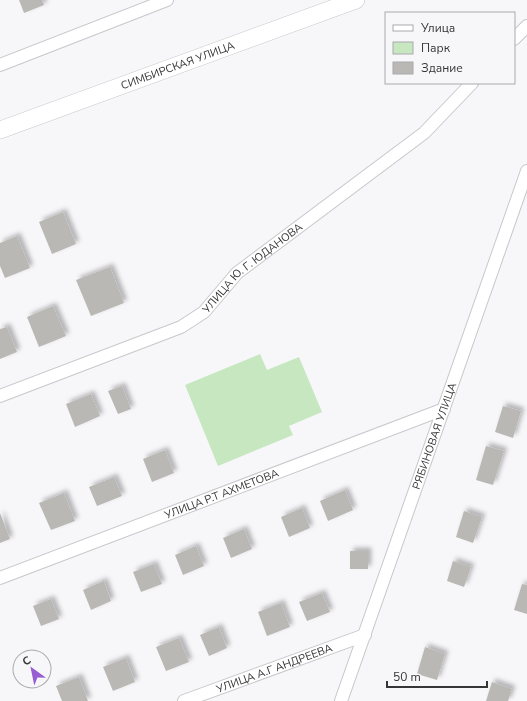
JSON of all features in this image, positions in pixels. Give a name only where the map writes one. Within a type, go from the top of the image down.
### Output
[{"type":"main road","name":"СИМБИРСКАЯ УЛИЦА","points":[[0,130],[356,0]]},
{"type":"street","points":[[0,65],[168,0]]},
{"type":"street","points":[[515,38],[527,26]]},
{"type":"street","name":"УЛИЦА Ю. Г. ЮДАНОВА","points":[[0,396],[181,327],[196,318],[204,312],[237,273],[424,133],[471,84]]},
{"type":"street","name":"РЯБИНОВАЯ УЛИЦА","points":[[341,701],[527,171]]},
{"type":"street","name":"УЛИЦА Р.Т АХМЕТОВА","points":[[0,578],[444,409]]},
{"type":"street","name":"УЛИЦА А.Г АНДРЕЕВА","points":[[184,701],[365,634]]},
{"type":"green space","points":[[260,354],[267,370],[299,357],[322,412],[289,426],[293,435],[218,466],[185,385]]},
{"type":"building","points":[[19,0],[42,0],[44,5],[24,13]]},
{"type":"building","points":[[63,212],[76,244],[52,254],[39,222]]},
{"type":"building","points":[[17,236],[30,268],[5,278],[0,266],[0,243]]},
{"type":"building","points":[[110,267],[124,303],[91,316],[76,280]]},
{"type":"building","points":[[53,306],[66,336],[39,347],[27,317]]},
{"type":"building","points":[[7,327],[17,352],[0,359],[0,329]]},
{"type":"building","points":[[122,386],[131,409],[118,414],[108,391]]},
{"type":"building","points":[[91,394],[100,416],[75,427],[66,404]]},
{"type":"building","points":[[503,406],[521,411],[513,438],[495,432]]},
{"type":"building","points":[[486,446],[504,451],[493,485],[476,480]]},
{"type":"building","points":[[165,450],[174,473],[152,482],[143,459]]},
{"type":"building","points":[[114,477],[122,496],[97,506],[89,487]]},
{"type":"building","points":[[345,490],[353,510],[328,521],[320,501]]},
{"type":"building","points":[[64,493],[75,521],[51,530],[39,503]]},
{"type":"building","points":[[302,508],[310,528],[289,537],[281,517]]},
{"type":"building","points":[[464,511],[482,517],[473,543],[456,537]]},
{"type":"building","points":[[0,513],[10,539],[0,543]]},
{"type":"building","points":[[244,529],[252,549],[231,558],[223,538]]},
{"type":"building","points":[[196,546],[204,566],[183,575],[175,555]]},
{"type":"building","points":[[350,551],[368,551],[368,569],[350,569]]},
{"type":"building","points":[[453,561],[471,567],[464,587],[447,581]]},
{"type":"building","points":[[154,564],[162,584],[141,592],[133,572]]},
{"type":"building","points":[[104,581],[111,601],[91,610],[83,590]]},
{"type":"building","points":[[522,584],[527,585],[527,614],[514,610]]},
{"type":"building","points":[[322,593],[330,612],[307,621],[299,602]]},
{"type":"building","points":[[51,599],[59,619],[41,626],[33,606]]},
{"type":"building","points":[[281,603],[290,627],[267,636],[258,612]]},
{"type":"building","points":[[219,627],[227,648],[209,656],[200,635]]},
{"type":"building","points":[[179,638],[189,662],[166,671],[156,647]]},
{"type":"building","points":[[425,647],[445,654],[437,680],[417,674]]},
{"type":"building","points":[[126,658],[135,682],[113,691],[103,667]]},
{"type":"building","points":[[79,677],[88,701],[62,701],[56,686]]},
{"type":"building","points":[[492,682],[512,689],[508,701],[486,701]]}]
